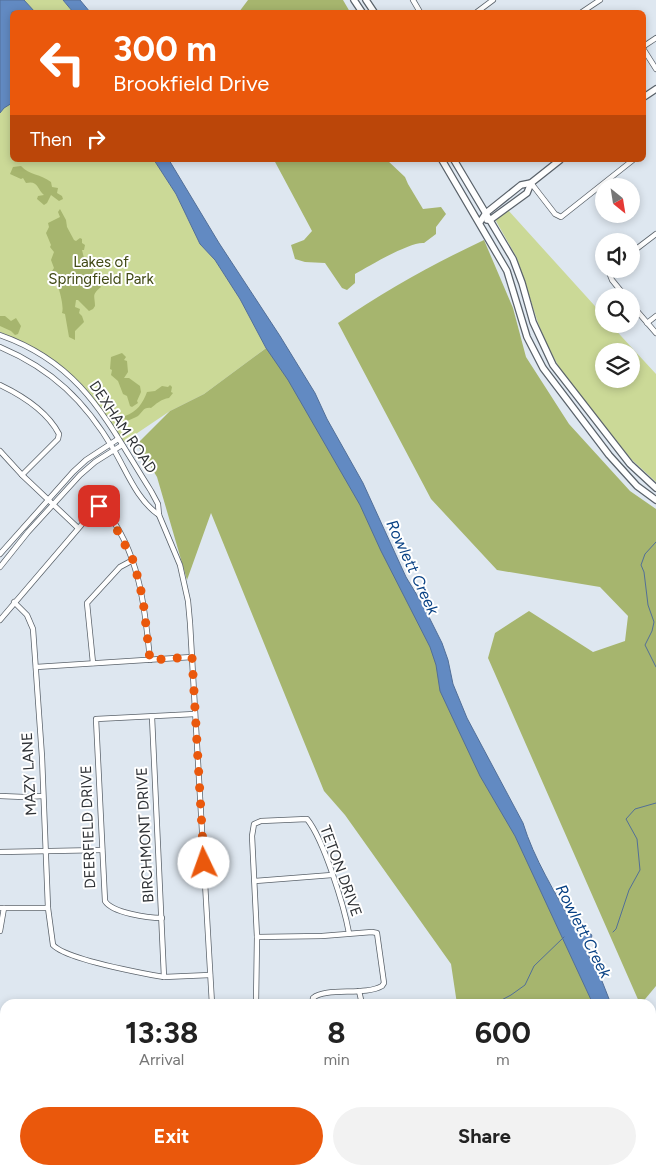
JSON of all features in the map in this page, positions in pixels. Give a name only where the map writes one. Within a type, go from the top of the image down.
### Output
[{"type":"main road","points":[[443,162],[507,271],[527,337],[543,368],[608,455],[637,486],[656,500]]},
{"type":"main road","points":[[455,162],[518,270],[533,322],[553,365],[630,464],[656,488]]},
{"type":"main road","points":[[480,222],[486,213],[521,186],[531,183],[557,162]]},
{"type":"main road","points":[[480,222],[490,220],[527,193],[531,183]]},
{"type":"street","points":[[480,10],[493,0]]},
{"type":"street","points":[[585,10],[600,0]]},
{"type":"street","points":[[646,53],[656,69]]},
{"type":"street","points":[[531,183],[555,214],[560,217],[630,162]]},
{"type":"street","points":[[640,246],[656,234]]},
{"type":"street","points":[[640,315],[656,333]]},
{"type":"street","points":[[647,323],[656,316]]},
{"type":"street","name":"DEXHAM ROAD","points":[[0,335],[43,354],[67,372],[99,408],[158,504],[159,515],[180,565],[188,601],[212,999]]},
{"type":"street","name":"DEXHAM ROAD","points":[[0,347],[23,357],[58,380],[89,413],[114,450],[143,501],[159,515]]},
{"type":"street","points":[[0,385],[26,399],[45,415],[59,434],[58,439],[22,475]]},
{"type":"street","points":[[0,554],[47,499],[86,460],[118,439]]},
{"type":"street","points":[[0,567],[80,475],[95,462],[122,444]]},
{"type":"street","points":[[0,451],[22,475],[78,528]]},
{"type":"street","points":[[0,620],[78,528],[99,506],[102,506],[108,513],[133,560],[143,600],[150,660]]},
{"type":"street","points":[[93,663],[87,603],[120,567],[133,560]]},
{"type":"street","name":"MAZY LANE","points":[[14,602],[27,615],[33,629],[51,941],[57,950],[120,968],[164,977]]},
{"type":"street","points":[[36,667],[192,657]]},
{"type":"street","points":[[152,717],[195,714]]},
{"type":"street","name":"DEERFIELD DRIVE","points":[[152,717],[96,720],[103,892],[107,905],[112,908],[139,915],[162,918]]},
{"type":"street","name":"BIRCHMONT DRIVE","points":[[152,717],[164,977]]},
{"type":"street","points":[[0,796],[43,796]]},
{"type":"street","name":"TETON DRIVE","points":[[255,881],[252,836],[254,824],[261,821],[307,820],[319,839],[346,917],[349,933]]},
{"type":"street","points":[[0,852],[102,850]]},
{"type":"street","points":[[256,999],[255,881],[332,875]]},
{"type":"street","points":[[0,931],[2,908],[48,908]]},
{"type":"street","points":[[257,937],[376,933],[384,984],[379,988],[322,994],[316,996],[314,999]]},
{"type":"street","points":[[164,977],[210,976]]},
{"type":"street","points":[[359,991],[361,999]]},
{"type":"street","points":[[0,1131],[0,1136]]},
{"type":"green space","name":"Lakes of Springfield Park","points":[[0,0],[63,0],[71,10],[10,10],[10,162],[155,162],[176,194],[200,244],[215,260],[240,299],[266,348],[204,394],[170,411],[124,442],[98,405],[72,376],[40,352],[0,332]]},
{"type":"green space","points":[[248,0],[343,0],[349,10],[240,10]]},
{"type":"green space","points":[[275,162],[389,162],[405,177],[423,209],[441,207],[446,214],[436,227],[436,234],[424,243],[418,243],[400,250],[355,274],[355,283],[347,290],[342,288],[325,263],[305,262],[295,259],[291,245],[304,240],[312,231]]},
{"type":"green space","points":[[21,166],[51,182],[52,187],[58,188],[57,193],[63,199],[59,201],[51,195],[44,205],[37,199],[38,196],[44,195],[35,184],[26,183],[23,178],[21,179],[10,174],[13,167]]},
{"type":"green space","points":[[60,209],[74,240],[82,239],[82,243],[85,245],[84,250],[82,250],[84,258],[86,259],[89,254],[91,259],[88,262],[94,268],[92,279],[99,282],[101,287],[95,294],[95,306],[93,309],[89,311],[76,300],[75,307],[80,309],[79,313],[84,322],[75,331],[75,340],[69,337],[65,314],[62,313],[63,309],[58,285],[52,271],[54,268],[51,260],[54,252],[50,247],[51,245],[46,233],[49,227],[48,223],[60,217],[58,212]]},
{"type":"green space","points":[[507,209],[595,306],[595,333],[618,333],[627,343],[595,343],[595,388],[640,388],[640,357],[656,374],[656,482],[631,459],[560,369],[538,323],[517,258],[496,221],[497,217]]},
{"type":"green space","points":[[484,240],[513,308],[526,357],[569,424],[630,491],[656,509],[656,986],[645,999],[638,999],[488,658],[495,633],[529,611],[593,652],[625,641],[628,616],[600,587],[497,570],[431,499],[338,323],[409,278]]},
{"type":"green space","points":[[0,316],[5,316],[11,321],[16,318],[21,326],[18,334],[15,335],[0,326]]},
{"type":"green space","points":[[269,346],[392,549],[451,695],[600,999],[456,999],[451,964],[345,815],[324,791],[211,513],[187,580],[157,477],[137,444],[170,411],[204,394]]},
{"type":"green space","points":[[122,353],[126,357],[124,360],[127,361],[128,372],[124,378],[129,378],[140,386],[141,392],[138,403],[132,407],[127,396],[123,394],[118,381],[111,375],[111,357]]},
{"type":"green space","points":[[170,385],[172,387],[171,392],[173,393],[169,398],[151,408],[145,409],[134,418],[127,421],[124,418],[139,407],[147,392]]},
{"type":"water","points":[[0,0],[24,0],[33,10],[10,10],[10,104],[0,113]]},
{"type":"water","points":[[63,0],[80,0],[88,10],[71,10]]},
{"type":"water","points":[[155,162],[170,162],[219,243],[315,393],[327,419],[363,483],[406,577],[423,605],[442,643],[453,684],[467,718],[523,823],[545,875],[573,925],[579,931],[591,934],[592,936],[586,947],[587,953],[600,976],[609,999],[591,999],[515,836],[480,776],[440,691],[436,665],[430,647],[381,551],[360,505],[288,380],[266,348],[240,299],[215,260],[200,244],[176,194]]},
{"type":"waterway","points":[[656,542],[645,554],[641,565],[644,572],[648,605],[654,622],[645,645],[656,667]]},
{"type":"waterway","points":[[613,932],[616,929],[629,890],[640,870],[637,839],[626,819],[635,809],[656,803]]},
{"type":"waterway","points":[[503,999],[525,985],[534,966],[564,937]]},
{"type":"route","points":[[99,506],[102,506],[108,513],[133,560],[143,600],[150,660],[192,657],[204,863]]},
{"type":"water label","name":"Rowlett Creek","points":[[413,567]]},
{"type":"water label","name":"Rowlett Creek","points":[[584,931]]}]
